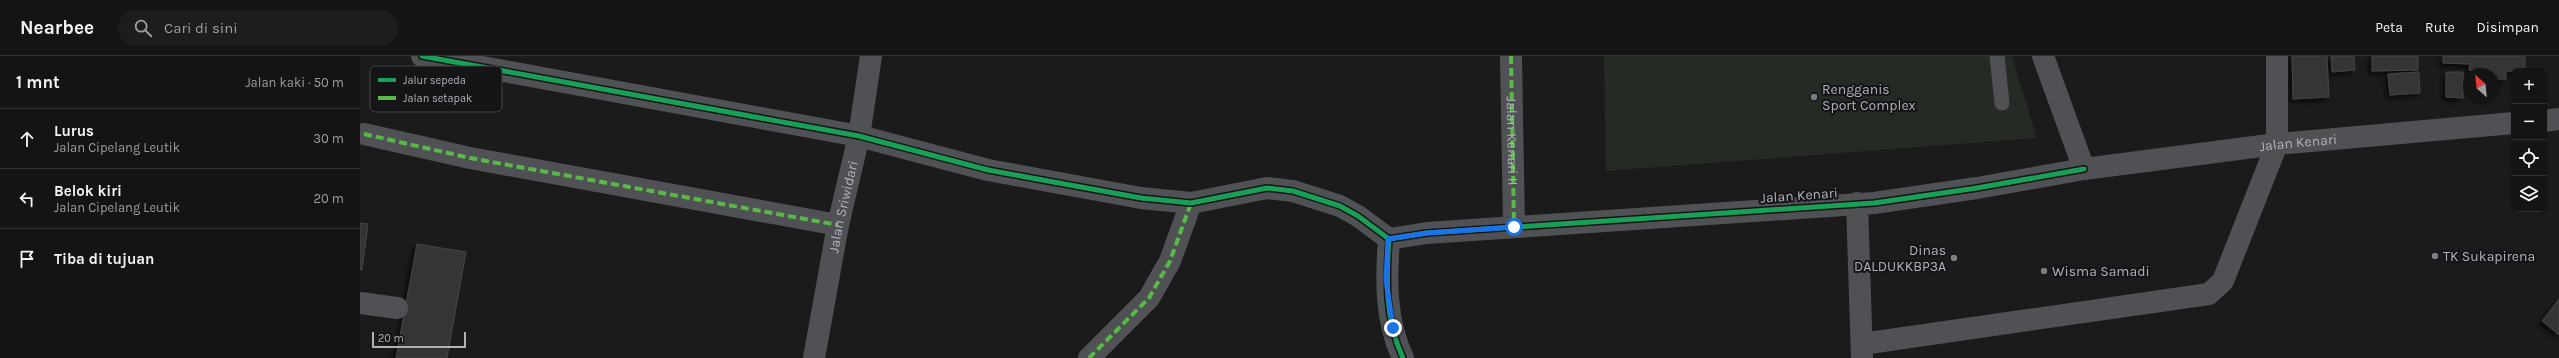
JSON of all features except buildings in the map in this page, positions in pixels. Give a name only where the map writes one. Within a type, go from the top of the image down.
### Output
[{"type":"street","points":[[422,56],[477,66]]},
{"type":"street","name":"Jalan Sriwidari","points":[[814,358],[838,225],[859,136],[871,56]]},
{"type":"street","name":"Jalan Kenari II","points":[[1511,56],[1514,227]]},
{"type":"street","points":[[2043,56],[2084,169]]},
{"type":"street","points":[[1857,203],[1862,351],[2209,294],[2223,281],[2278,144],[2277,56]]},
{"type":"street","points":[[502,71],[859,136],[988,170],[1141,198],[1191,203],[1267,188],[1293,191],[1340,206],[1358,216],[1388,239],[1386,280],[1389,311],[1403,358]]},
{"type":"street","points":[[2547,121],[2559,119]]},
{"type":"street","name":"Jalan Kenari","points":[[1388,239],[1427,233],[1857,203],[1977,188],[2084,169],[2278,144],[2511,123]]},
{"type":"street","points":[[364,134],[470,158],[838,225]]},
{"type":"street","points":[[1088,358],[1149,298],[1170,261],[1191,203]]},
{"type":"street","points":[[360,303],[397,308]]},
{"type":"lane","points":[[1997,56],[2002,103]]},
{"type":"shaded area","name":"Rengganis Sport Complex","points":[[1604,56],[2012,56],[2037,138],[1606,171]]},
{"type":"marked path","points":[[1511,56],[1514,227]]},
{"type":"marked path","points":[[364,134],[470,158],[838,225]]},
{"type":"marked path","points":[[1089,358],[1149,298],[1170,261],[1191,203]]},
{"type":"cycle path","points":[[422,56],[477,66]]},
{"type":"cycle path","points":[[502,71],[859,136],[988,170],[1141,198],[1191,203],[1267,188],[1293,191],[1340,206],[1358,216],[1389,239]]},
{"type":"cycle path","points":[[1403,358],[1393,329],[1388,299],[1387,269],[1389,239],[1427,233],[1874,203],[1977,188],[2084,169]]},
{"type":"place","name":"Rengganis Sport Complex","points":[[1814,97]]},
{"type":"place","name":"TK Sukapirena","points":[[2435,256]]},
{"type":"place","name":"Dinas DALDUKKBP3A","points":[[1954,258]]},
{"type":"place","name":"Wisma Samadi","points":[[2044,271]]},
{"type":"route","points":[[1393,328],[1389,311],[1386,280],[1388,239],[1427,233],[1514,227]]}]
